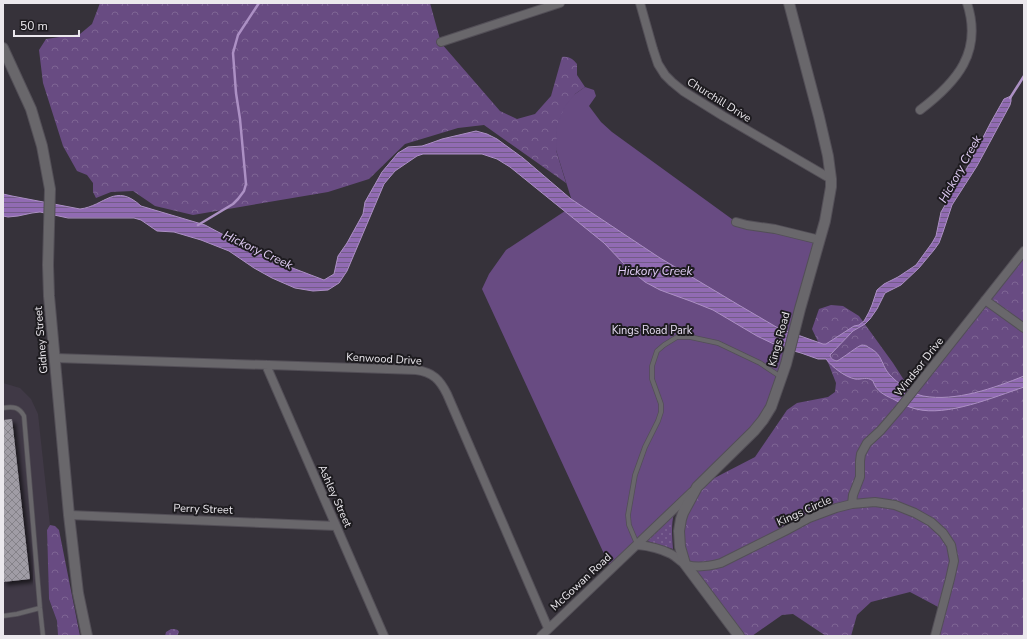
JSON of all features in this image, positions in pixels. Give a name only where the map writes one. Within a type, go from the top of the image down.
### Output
[{"type":"street","points":[[441,42],[560,3]]},
{"type":"street","name":"Churchill Drive","points":[[640,3],[658,64],[665,75],[672,82],[683,91],[723,116],[831,178]]},
{"type":"street","name":"Kings Road","points":[[739,636],[685,564],[679,539],[681,520],[697,487],[754,431],[763,420],[771,406],[786,364],[825,221],[830,196],[831,178],[828,156],[789,3]]},
{"type":"street","points":[[920,110],[937,97],[955,78],[967,57],[973,33],[967,3]]},
{"type":"street","name":"Gidney Street","points":[[3,48],[31,109],[42,146],[50,189],[48,273],[55,358],[68,515],[78,593],[87,636]]},
{"type":"street","points":[[736,222],[820,240]]},
{"type":"street","name":"Windsor Drive","points":[[852,504],[853,495],[860,478],[861,454],[867,443],[881,430],[915,390],[1024,251]]},
{"type":"street","points":[[985,300],[1024,328]]},
{"type":"street","name":"Kenwood Drive","points":[[55,358],[416,370],[423,371],[434,376],[443,386],[447,394],[548,628]]},
{"type":"street","name":"Ashley Street","points":[[266,365],[384,636]]},
{"type":"street","name":"McGowan Road","points":[[541,636],[697,487]]},
{"type":"street","name":"Kings Circle","points":[[685,564],[696,566],[721,563],[809,518],[836,508],[852,504],[876,502],[895,505],[915,513],[931,522],[943,533],[951,545],[954,561],[935,636]]},
{"type":"street","name":"Perry Street","points":[[68,515],[336,526]]},
{"type":"street","points":[[638,545],[670,554],[685,564]]},
{"type":"lane","points":[[638,545],[629,525],[628,515],[635,475],[645,447],[661,412],[661,404],[652,379],[652,366],[657,351],[677,337],[690,337],[718,343],[760,363],[782,377]]},
{"type":"lane","points":[[3,408],[11,406],[21,411],[24,416],[40,608],[44,636]]},
{"type":"lane","points":[[3,616],[40,608]]},
{"type":"shaded area","points":[[3,383],[20,388],[31,399],[38,414],[50,525],[47,530],[49,599],[57,621],[58,636],[3,636]]},
{"type":"green space","points":[[100,3],[430,3],[441,43],[500,111],[517,119],[535,114],[551,96],[562,57],[571,58],[577,64],[577,75],[585,87],[575,94],[556,150],[566,183],[484,125],[458,128],[405,144],[369,179],[328,192],[193,215],[155,206],[133,191],[111,192],[96,198],[93,192],[93,183],[87,175],[77,171],[63,146],[43,83],[39,50],[46,39],[80,34],[92,24]]},
{"type":"green space","name":"Kings Road Park","points":[[585,87],[594,90],[596,96],[589,106],[601,122],[612,132],[736,222],[820,240],[800,309],[763,420],[611,569],[482,289],[489,274],[506,250],[565,211],[571,198],[556,150],[557,126],[565,106],[575,94]]},
{"type":"green space","points":[[1019,257],[1024,261],[1024,636],[935,636],[942,609],[910,592],[871,602],[857,615],[851,636],[826,636],[793,614],[782,615],[752,636],[739,636],[682,556],[679,539],[697,487],[755,457],[787,410],[797,403],[828,397],[835,392],[836,383],[812,329],[819,309],[831,305],[843,306],[859,316],[893,363],[913,394]]},
{"type":"green space","points":[[674,513],[672,526],[673,549],[647,541],[667,521]]},
{"type":"green space","points":[[50,525],[55,526],[59,530],[80,636],[58,636],[57,621],[49,599],[47,530]]},
{"type":"green space","points":[[171,629],[176,629],[179,631],[177,636],[165,636],[166,632]]},
{"type":"water","name":"Hickory Creek","points":[[1011,96],[1010,105],[977,166],[952,205],[939,243],[919,268],[901,285],[885,293],[870,319],[865,324],[853,331],[830,355],[832,359],[837,361],[860,346],[866,346],[877,353],[890,375],[905,388],[923,396],[948,397],[975,393],[1024,376],[1024,387],[970,405],[942,410],[928,411],[904,405],[886,396],[876,387],[873,381],[867,378],[855,379],[847,376],[835,368],[826,359],[818,359],[780,347],[757,336],[713,310],[660,290],[645,282],[627,267],[604,243],[510,167],[497,159],[482,154],[423,154],[417,156],[395,171],[384,184],[347,271],[339,283],[328,290],[313,291],[295,288],[254,268],[229,251],[201,240],[174,232],[157,231],[141,220],[134,218],[68,218],[40,212],[18,216],[3,216],[3,194],[80,209],[89,207],[110,197],[124,196],[132,199],[141,206],[205,225],[282,264],[324,280],[334,274],[338,256],[363,214],[365,202],[382,172],[398,153],[408,147],[422,146],[442,139],[476,131],[497,139],[523,158],[571,199],[660,258],[778,328],[826,344],[864,321],[877,290],[884,284],[916,265],[936,236],[941,212],[967,168],[991,122],[1004,99]]},
{"type":"building","points":[[12,419],[30,579],[3,582],[3,420]]},
{"type":"waterway","points":[[198,225],[233,204],[244,191],[246,184],[233,53],[238,35],[259,3]]},
{"type":"waterway","name":"Hickory Creek","points":[[1010,98],[1024,76]]}]
